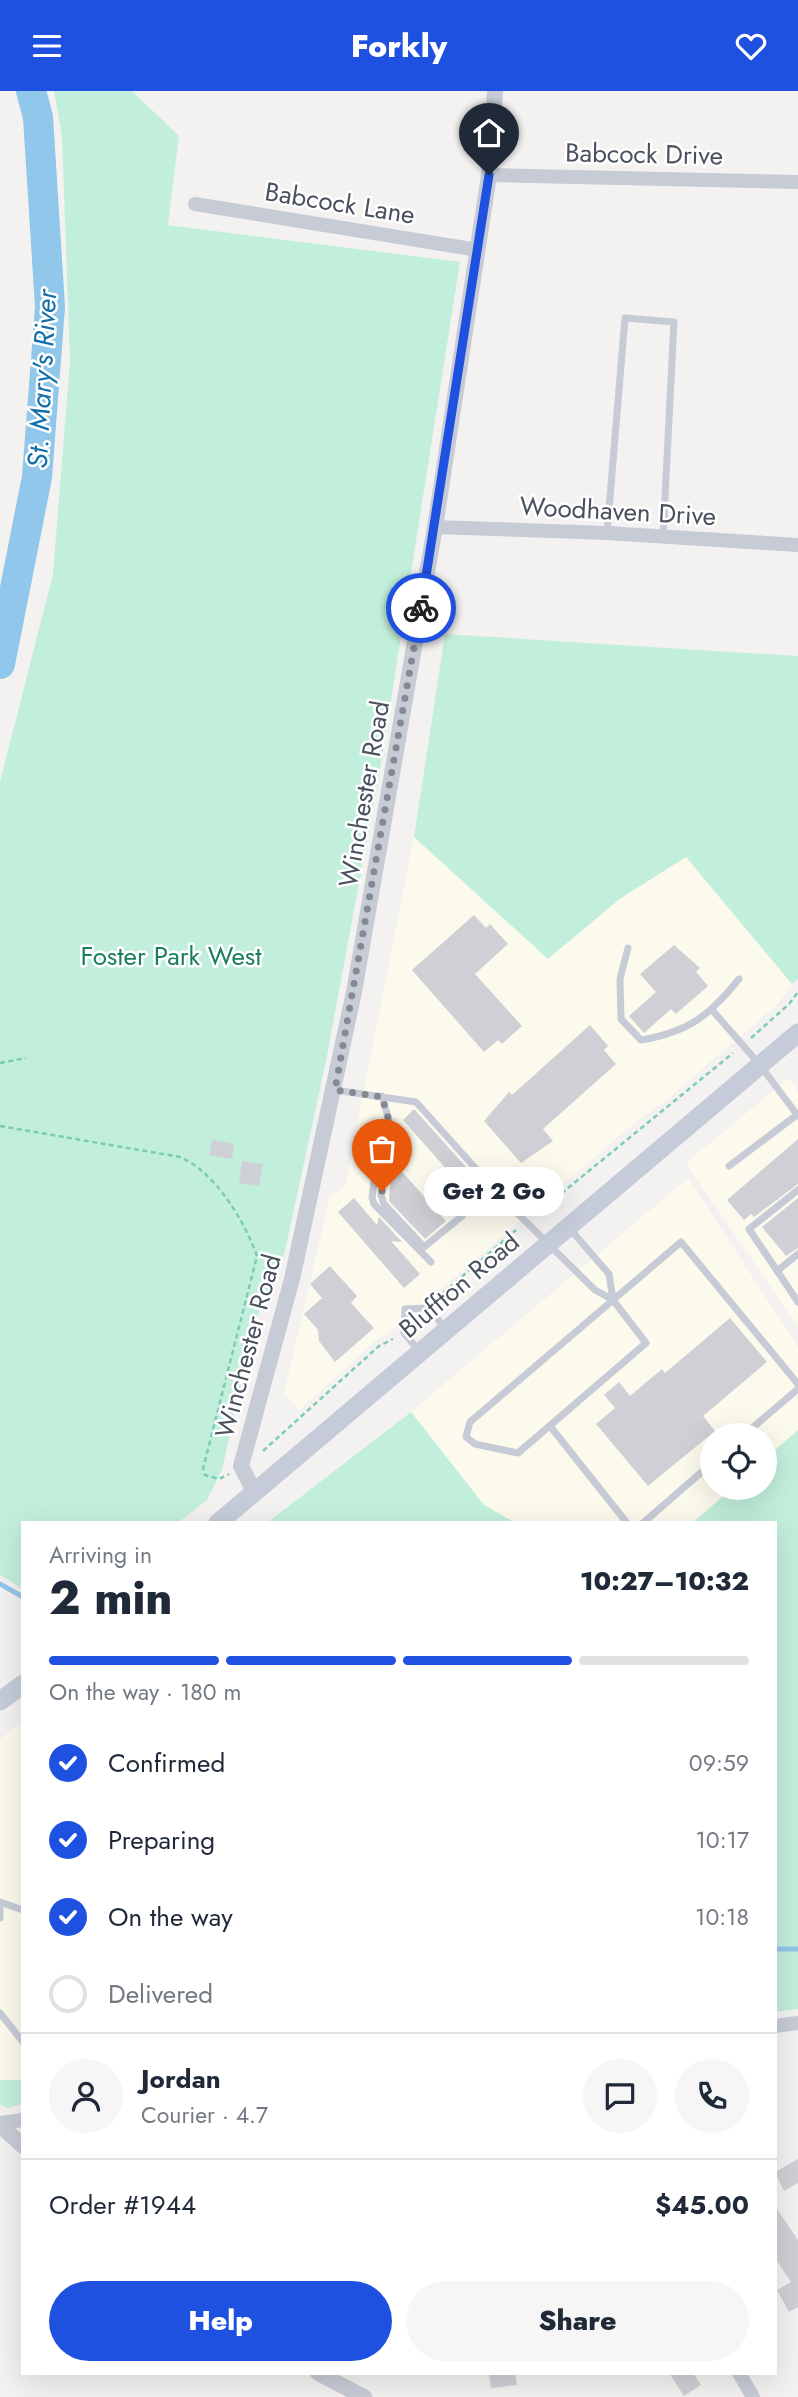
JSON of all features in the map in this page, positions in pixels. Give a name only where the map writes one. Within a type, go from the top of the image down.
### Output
[{"type":"main road","name":"Bluffton Road","points":[[220,1521],[798,1033]]},
{"type":"main road","points":[[0,1701],[21,1685]]},
{"type":"street","name":"Winchester Road","points":[[255,1493],[241,1466],[292,1279],[335,1090],[435,527],[489,175],[495,91]]},
{"type":"street","name":"Babcock Drive","points":[[489,175],[798,182]]},
{"type":"street","name":"Babcock Lane","points":[[195,204],[478,250]]},
{"type":"street","name":"Woodhaven Drive","points":[[435,527],[607,533],[798,545]]},
{"type":"street","points":[[777,2026],[798,2023]]},
{"type":"street","points":[[0,2124],[21,2120]]},
{"type":"street","points":[[0,2124],[21,2144]]},
{"type":"street","points":[[322,2375],[364,2397]]},
{"type":"street","points":[[740,2375],[753,2397]]},
{"type":"lane","points":[[607,533],[625,318],[674,322],[663,536]]},
{"type":"lane","points":[[628,949],[620,979],[621,1019],[641,1040],[669,1035],[712,1011],[739,979]]},
{"type":"lane","points":[[712,1011],[760,1065],[798,1115],[729,1166]]},
{"type":"lane","points":[[335,1090],[416,1102],[503,1201],[550,1243],[595,1290],[612,1300],[646,1343],[518,1453],[475,1444],[466,1437],[470,1422],[612,1300],[681,1243],[798,1386],[757,1423]]},
{"type":"lane","points":[[382,1097],[392,1131],[381,1195],[384,1204],[424,1247],[462,1216]]},
{"type":"lane","points":[[374,1175],[374,1204],[431,1262]]},
{"type":"lane","points":[[798,1190],[749,1229],[798,1302]]},
{"type":"lane","points":[[488,1211],[503,1201]]},
{"type":"lane","points":[[568,1227],[609,1274],[612,1300]]},
{"type":"lane","points":[[777,1271],[798,1254]]},
{"type":"lane","points":[[420,1352],[404,1333],[405,1309],[428,1308],[447,1330]]},
{"type":"lane","points":[[550,1426],[625,1521]]},
{"type":"lane","points":[[645,1521],[700,1473]]},
{"type":"lane","points":[[0,1918],[0,1902],[21,1909]]},
{"type":"lane","points":[[0,2013],[21,2039]]},
{"type":"path","points":[[0,1063],[26,1059]]},
{"type":"path","points":[[0,1126],[180,1157],[205,1170],[219,1187],[257,1256],[203,1469],[205,1475],[219,1479]]},
{"type":"shaded area","points":[[414,837],[548,958],[621,898],[686,857],[792,984],[778,1004],[394,1329],[375,1341],[299,1410],[284,1394],[330,1197],[345,1187]]},
{"type":"shaded area","points":[[789,1078],[798,1091],[798,1327],[686,1163]]},
{"type":"shaded area","points":[[688,1178],[798,1347],[798,1430],[777,1448],[777,1423],[700,1423],[700,1500],[719,1500],[694,1521],[512,1521],[484,1505],[411,1412]]},
{"type":"shaded area","points":[[21,1723],[21,2080],[0,2080],[0,1739]]},
{"type":"green space","name":"Foster Park West","points":[[54,91],[132,91],[179,136],[168,225],[460,262],[379,776],[326,1061],[282,1265],[255,1321],[222,1470],[207,1500],[180,1521],[21,1521],[21,1588],[0,1575],[0,782],[53,574],[70,361],[62,136]]},
{"type":"green space","points":[[445,634],[798,656],[798,979],[792,984],[686,857],[621,898],[548,959],[414,837]]},
{"type":"green space","points":[[411,1412],[484,1505],[512,1521],[269,1521]]},
{"type":"green space","points":[[798,1430],[798,2009],[777,2012],[777,1521],[694,1521],[719,1500],[777,1500],[777,1448]]},
{"type":"green space","points":[[0,2080],[21,2080],[21,2104],[7,2108],[0,2104]]},
{"type":"building","points":[[474,915],[486,928],[490,924],[508,944],[475,974],[522,1026],[502,1044],[498,1040],[484,1052],[412,970]]},
{"type":"building","points":[[674,945],[700,968],[696,972],[708,986],[676,1014],[671,1009],[644,1033],[629,1016],[656,992],[640,974]]},
{"type":"building","points":[[590,1025],[608,1046],[604,1050],[616,1064],[543,1129],[553,1141],[521,1163],[484,1121],[509,1092],[512,1095]]},
{"type":"building","points":[[414,1109],[485,1188],[473,1199],[403,1120]]},
{"type":"building","points":[[798,1139],[798,1184],[754,1217],[751,1214],[744,1220],[727,1200]]},
{"type":"building","points":[[212,1140],[234,1144],[232,1159],[209,1155]]},
{"type":"building","points":[[242,1161],[263,1164],[259,1186],[239,1183]]},
{"type":"building","points":[[398,1167],[446,1221],[425,1239],[389,1201],[391,1174]]},
{"type":"building","points":[[354,1198],[377,1225],[379,1217],[402,1242],[391,1241],[420,1274],[404,1288],[338,1212]]},
{"type":"building","points":[[798,1198],[798,1248],[786,1256],[762,1227]]},
{"type":"building","points":[[330,1266],[357,1296],[351,1303],[374,1328],[335,1362],[319,1341],[318,1330],[304,1314],[322,1298],[310,1284]]},
{"type":"building","points":[[730,1318],[767,1362],[703,1416],[709,1423],[700,1423],[700,1443],[648,1486],[596,1424],[615,1408],[604,1395],[619,1382],[630,1396],[662,1369],[665,1373]]},
{"type":"building","points":[[798,2159],[798,2183],[784,2191],[777,2171]]},
{"type":"building","points":[[777,2209],[798,2240],[798,2307],[789,2312],[777,2290],[791,2282],[777,2261]]},
{"type":"building","points":[[489,2375],[515,2375],[517,2385],[491,2388]]},
{"type":"building","points":[[670,2375],[694,2375],[701,2385],[684,2396]]},
{"type":"waterway","name":"St. Mary's River","points":[[0,664],[37,477],[50,307],[38,117],[31,91]]},
{"type":"waterway","points":[[0,1584],[21,1596]]},
{"type":"waterway","points":[[777,1949],[798,1949]]},
{"type":"way so far","points":[[382,1191],[392,1131],[382,1097],[335,1090],[421,608]]},
{"type":"place","name":"Get 2 Go","points":[[382,1191]]},
{"type":"route","points":[[421,608],[489,175]]}]
